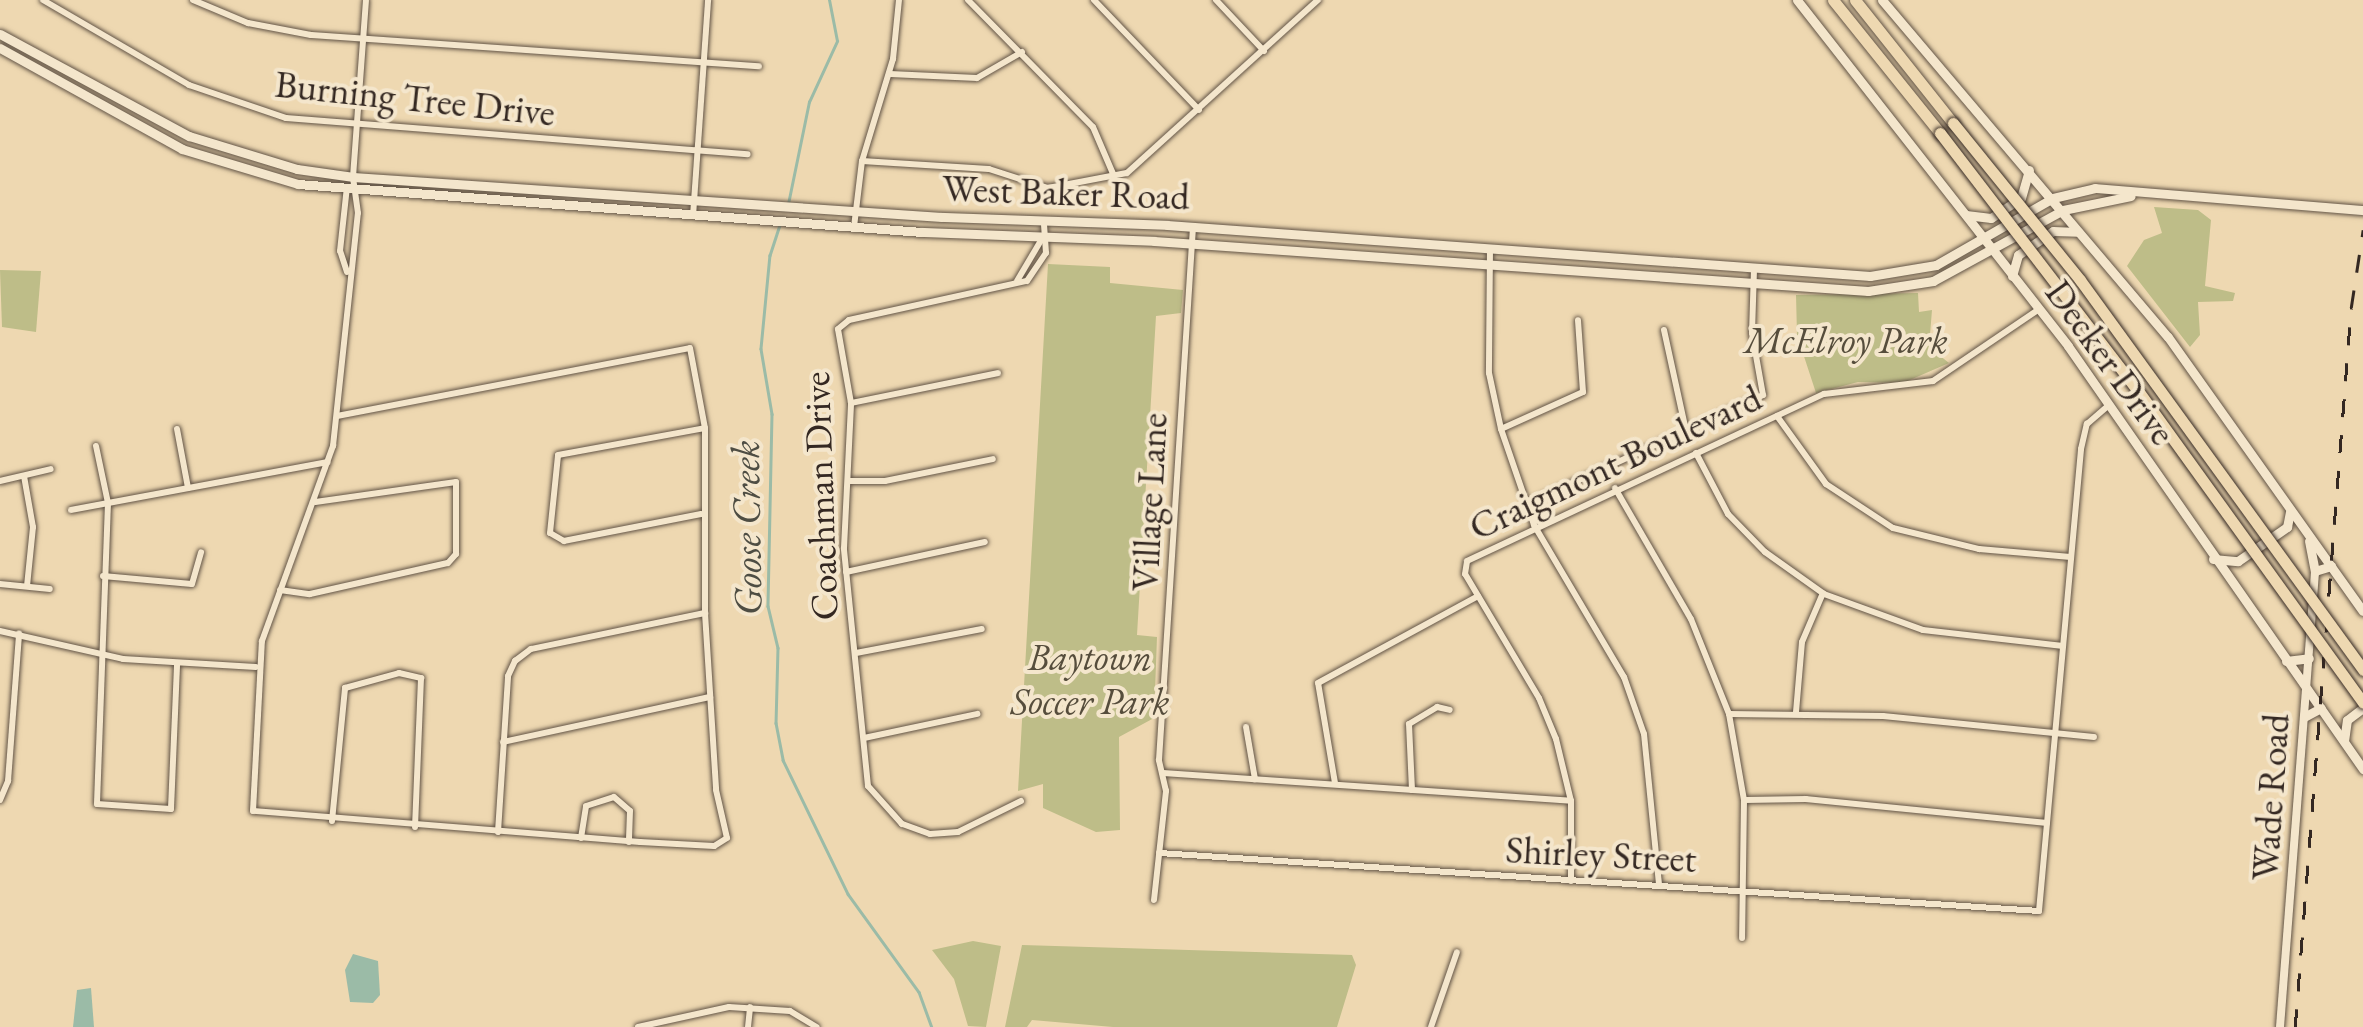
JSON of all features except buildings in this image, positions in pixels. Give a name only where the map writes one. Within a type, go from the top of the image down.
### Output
[{"type":"highway","name":"Decker Drive","points":[[1833,0],[2128,378],[2363,706]]},
{"type":"highway","name":"Decker Drive","points":[[1856,0],[2080,280],[2363,670]]},
{"type":"main road","name":"Decker Drive","points":[[1797,0],[2038,310],[2363,769]]},
{"type":"main road","name":"Decker Drive","points":[[1882,0],[2168,337],[2363,611]]},
{"type":"main road","name":"West Baker Road","points":[[0,34],[148,117],[206,142],[297,168],[354,177],[856,211],[1194,227],[1831,275],[1915,271],[1984,242],[2053,198],[2095,188],[2139,195],[2363,210]]},
{"type":"main road","name":"West Baker Road","points":[[0,48],[198,156],[344,191],[693,216],[1192,244],[1830,290],[1918,285],[1993,253],[2063,210],[2139,195]]},
{"type":"main road","points":[[72,89],[80,76]]},
{"type":"main road","points":[[198,156],[206,142]]},
{"type":"main road","points":[[1966,214],[1991,218],[2020,198],[2029,170]]},
{"type":"main road","points":[[482,186],[482,201]]},
{"type":"main road","points":[[2012,276],[2018,255],[2054,230],[2081,233]]},
{"type":"main road","points":[[1335,254],[1336,238]]},
{"type":"main road","points":[[1633,276],[1634,262]]},
{"type":"main road","points":[[1830,290],[1831,275]]},
{"type":"main road","points":[[2213,559],[2238,561],[2287,527],[2290,509]]},
{"type":"main road","points":[[2306,531],[2315,571],[2331,566]]},
{"type":"main road","points":[[2286,662],[2308,658]]},
{"type":"main road","points":[[2344,742],[2347,720],[2363,706]]},
{"type":"main road","points":[[2304,717],[2320,708]]},
{"type":"street","name":"Burning Tree Drive","points":[[43,0],[208,94],[286,118],[357,128],[748,154]]},
{"type":"street","points":[[193,0],[265,28],[363,39],[759,66]]},
{"type":"street","points":[[337,416],[690,348],[705,428],[701,514],[704,613],[716,790],[728,838],[714,846],[629,842],[332,822],[253,810],[256,667],[328,462],[337,416],[348,273],[359,192],[354,177],[366,0]]},
{"type":"street","points":[[693,216],[708,0]]},
{"type":"street","points":[[854,226],[862,160],[890,74],[898,0]]},
{"type":"street","points":[[968,0],[1099,135],[1114,176]]},
{"type":"street","points":[[1094,0],[1199,110]]},
{"type":"street","points":[[1216,0],[1264,50]]},
{"type":"street","points":[[862,160],[989,169],[1048,188],[1114,176],[1140,166],[1318,0]]},
{"type":"street","points":[[890,74],[977,78],[1022,52]]},
{"type":"street","points":[[348,273],[340,251],[344,191],[354,177]]},
{"type":"street","points":[[1044,220],[1044,236]]},
{"type":"street","name":"Village Lane","points":[[1154,900],[1194,227]]},
{"type":"street","name":"Coachman Drive","points":[[1022,801],[958,832],[930,834],[902,824],[868,786],[846,572],[851,403],[841,324],[1016,284],[1044,236]]},
{"type":"street","points":[[1490,249],[1489,373],[1501,429],[1534,524],[1629,691],[1644,734],[1659,884]]},
{"type":"street","points":[[1526,504],[1763,395],[1752,333],[1754,270]]},
{"type":"street","name":"Craigmont Boulevard","points":[[1478,596],[1465,574],[1467,561],[1534,524],[1847,388],[1891,390],[1933,381],[2038,310]]},
{"type":"street","points":[[1501,429],[1583,392],[1578,320]]},
{"type":"street","points":[[1664,330],[1686,431]]},
{"type":"street","points":[[851,403],[998,373]]},
{"type":"street","points":[[1744,800],[1806,799],[2047,823],[2083,437],[2108,406]]},
{"type":"street","points":[[1777,416],[1826,484],[1893,528],[1978,548],[2070,558]]},
{"type":"street","points":[[701,514],[564,541],[550,533],[558,455],[705,428]]},
{"type":"street","points":[[177,429],[188,488]]},
{"type":"street","points":[[96,446],[108,504],[98,654],[95,798],[102,807],[171,809],[178,664]]},
{"type":"street","points":[[1696,453],[1728,514],[1765,552],[1822,593],[1924,630],[2062,646]]},
{"type":"street","points":[[848,481],[992,458]]},
{"type":"street","points":[[71,510],[328,462]]},
{"type":"street","points":[[0,481],[51,469]]},
{"type":"street","points":[[24,476],[33,526],[27,586]]},
{"type":"street","points":[[280,590],[310,594],[454,560],[461,491],[456,482],[315,502]]},
{"type":"street","points":[[1615,488],[1692,618],[1728,714],[1744,800],[1742,938]]},
{"type":"street","points":[[846,572],[985,542]]},
{"type":"street","points":[[103,576],[192,584],[201,552]]},
{"type":"street","name":"Wade Road","points":[[2280,1027],[2315,571]]},
{"type":"street","points":[[0,584],[50,589]]},
{"type":"street","points":[[1796,712],[1802,642],[1822,593]]},
{"type":"street","points":[[1335,783],[1318,683],[1478,596],[1540,698],[1571,801],[1572,881]]},
{"type":"street","points":[[498,832],[508,676],[522,654],[704,613]]},
{"type":"street","points":[[856,653],[982,629]]},
{"type":"street","points":[[0,631],[98,654],[178,664],[256,667]]},
{"type":"street","points":[[0,800],[8,782],[19,633]]},
{"type":"street","points":[[332,822],[345,688],[399,672],[421,678],[415,827]]},
{"type":"street","points":[[503,742],[710,697]]},
{"type":"street","points":[[1412,790],[1409,724],[1437,707],[1450,710]]},
{"type":"street","points":[[1728,714],[1796,712],[2094,737]]},
{"type":"street","points":[[864,738],[978,714]]},
{"type":"street","points":[[1246,727],[1255,779]]},
{"type":"street","points":[[1164,773],[1571,801]]},
{"type":"street","points":[[581,838],[586,806],[614,797],[630,811],[629,842]]},
{"type":"street","name":"Shirley Street","points":[[1159,852],[2039,910],[2047,823]]},
{"type":"street","points":[[1431,1027],[1457,952]]},
{"type":"street","points":[[748,1027],[750,1007]]},
{"type":"street","points":[[644,1026],[710,1008],[750,1007],[803,1015],[817,1027]]},
{"type":"green space","points":[[2154,207],[2198,210],[2211,220],[2205,286],[2235,293],[2233,301],[2198,302],[2200,335],[2190,347],[2127,266],[2144,240],[2162,233]]},
{"type":"green space","name":"Baytown Soccer Park","points":[[1048,264],[1110,267],[1110,283],[1183,290],[1181,313],[1156,316],[1137,635],[1157,637],[1154,718],[1119,737],[1120,830],[1096,832],[1043,808],[1043,784],[1018,791]]},
{"type":"green space","points":[[0,270],[41,271],[36,332],[2,327]]},
{"type":"green space","name":"McElroy Park","points":[[1918,293],[1919,312],[1932,310],[1929,347],[1949,363],[1903,383],[1858,382],[1816,393],[1797,335],[1796,295]]},
{"type":"green space","points":[[973,941],[1001,946],[986,1027],[968,1026],[954,979],[932,950]]},
{"type":"green space","points":[[1022,945],[1352,955],[1356,965],[1337,1027],[1113,1027],[1032,1020],[1027,1027],[1005,1027]]},
{"type":"shaded area","points":[[353,954],[378,961],[380,995],[373,1003],[350,1002],[345,970]]},
{"type":"shaded area","points":[[91,988],[94,1027],[73,1027],[77,990]]},
{"type":"waterway","name":"Goose Creek","points":[[788,204],[809,102],[837,41],[829,0]]},
{"type":"waterway","name":"Goose Creek","points":[[780,225],[770,255],[761,349],[772,414],[768,606],[778,648],[776,723],[783,760],[848,894],[919,992],[932,1027]]},
{"type":"railway","points":[[2295,1027],[2351,308],[2363,230]]}]
